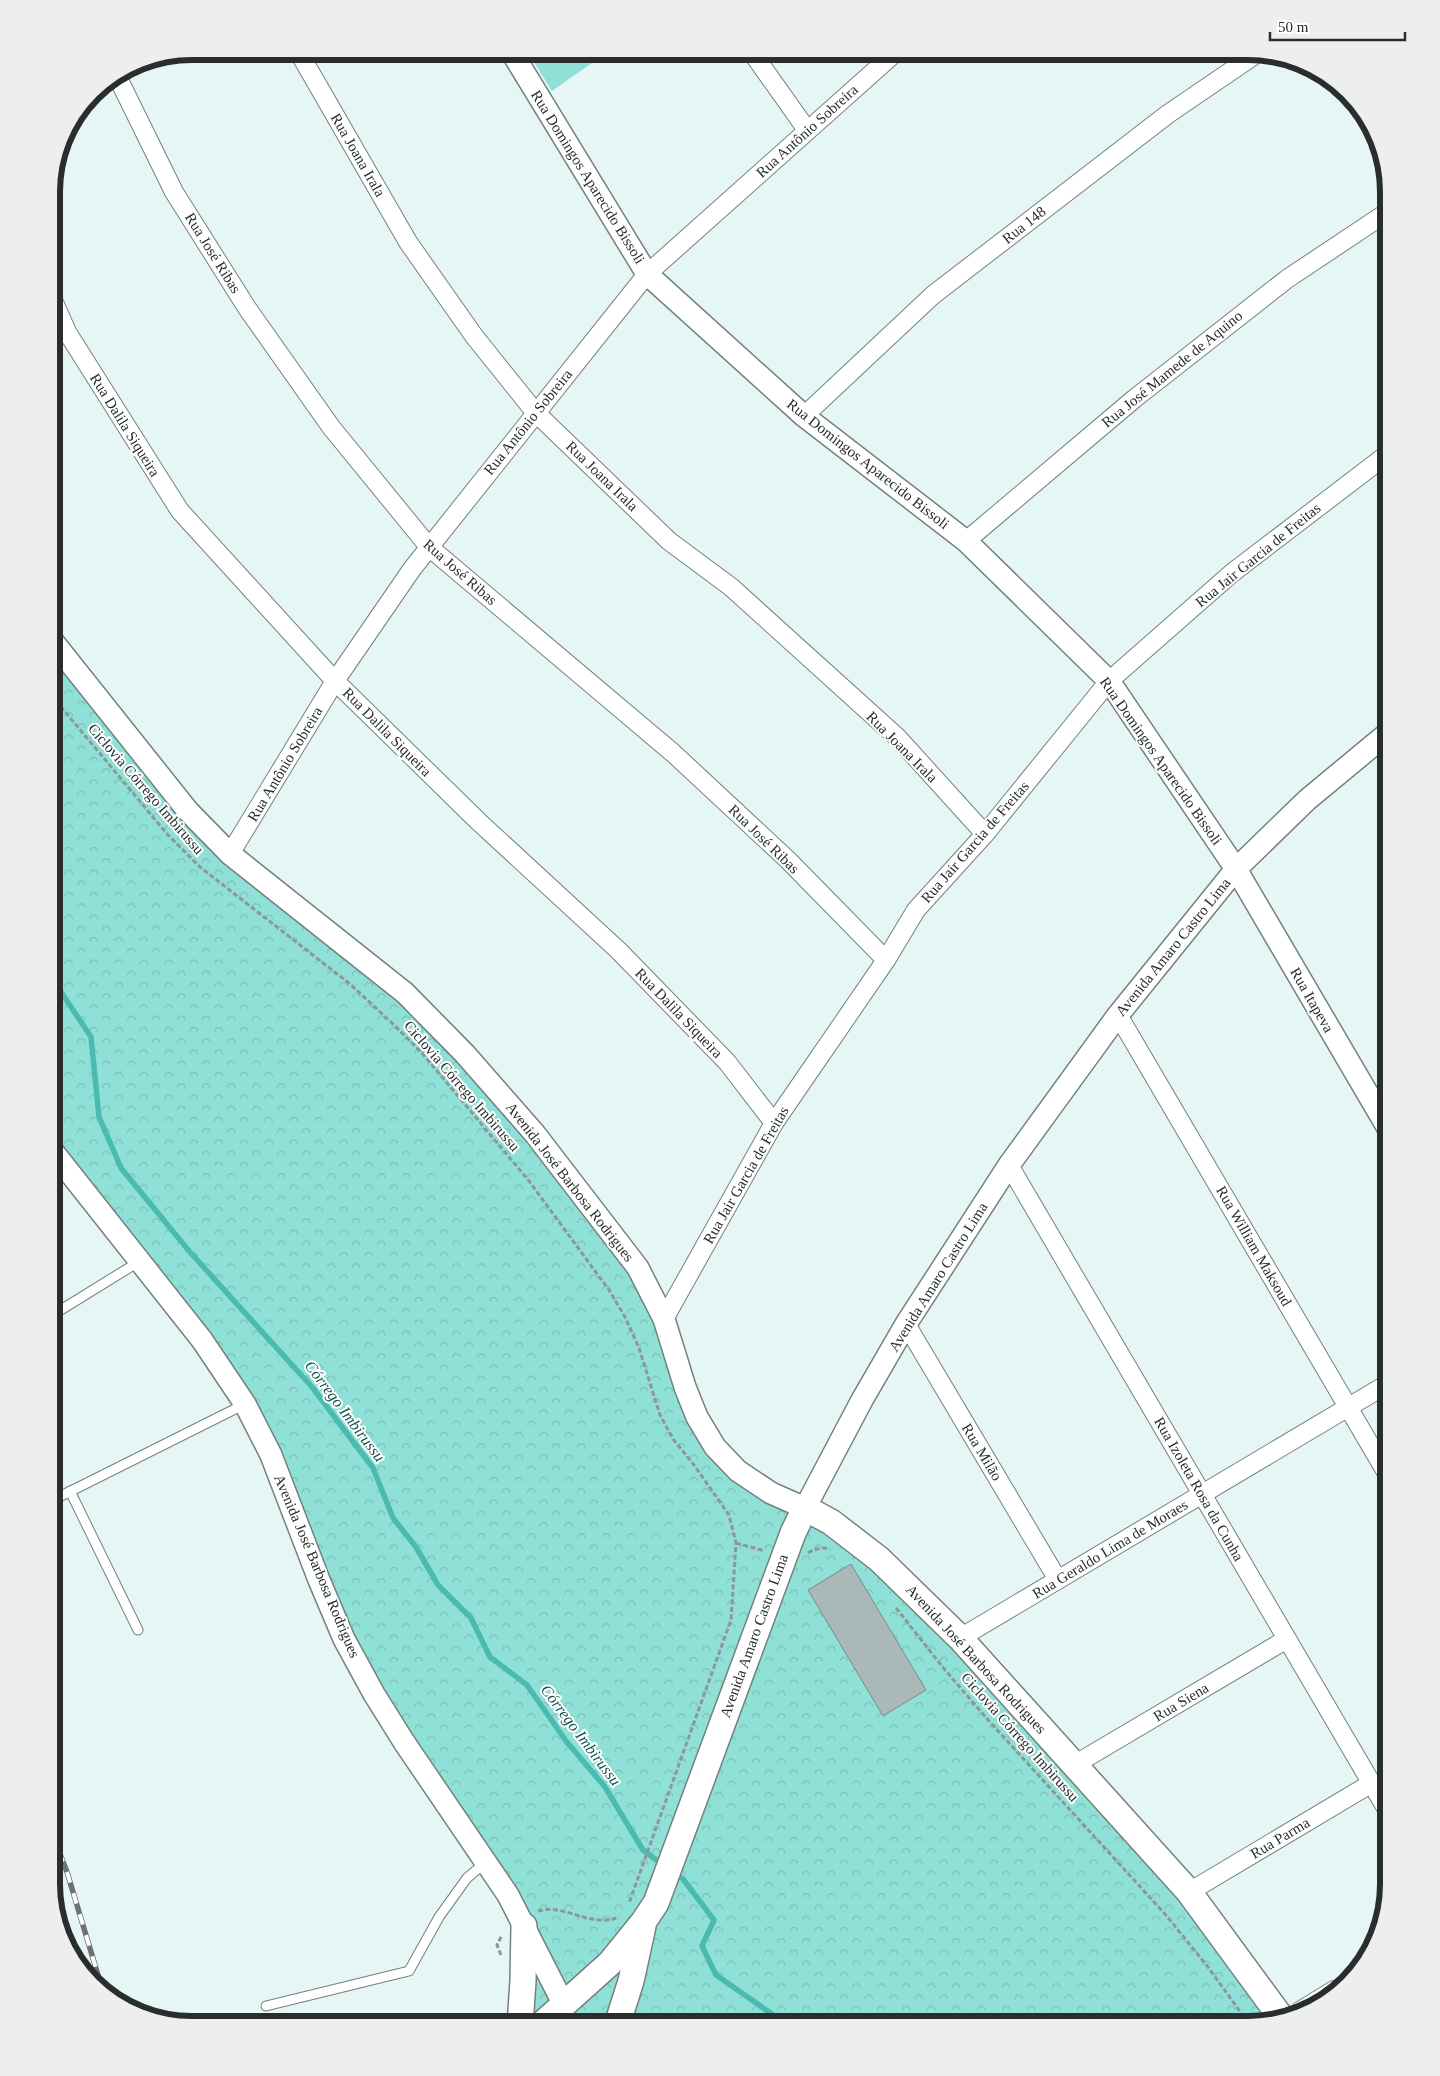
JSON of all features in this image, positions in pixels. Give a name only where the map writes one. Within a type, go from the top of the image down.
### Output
[{"type":"main road","name":"Avenida Amaro Castro Lima","points":[[569,2015],[610,1963],[642,1911],[677,1844],[784,1557],[805,1508]]},
{"type":"main road","name":"Avenida José Barbosa Rodrigues","points":[[805,1508],[831,1522],[879,1559],[960,1638],[1189,1892],[1278,2013]]},
{"type":"main road","name":"Avenida Amaro Castro Lima","points":[[619,2016],[631,1981],[642,1911]]},
{"type":"main road","points":[[521,2016],[524,1980],[524,1926]]},
{"type":"street","name":"Rua Joana Irala","points":[[303,60],[408,242],[474,336],[535,412],[669,541],[731,587],[898,738],[985,834]]},
{"type":"street","name":"Rua Domingos Aparecido Bissoli","points":[[516,60],[647,274],[804,416],[966,541],[1109,681],[1236,869]]},
{"type":"street","points":[[758,60],[808,130]]},
{"type":"street","name":"Rua Antônio Sobreira","points":[[230,854],[335,681],[412,569],[535,412],[647,274],[888,60]]},
{"type":"street","name":"Rua 148","points":[[804,416],[933,295],[1168,114],[1247,60]]},
{"type":"street","name":"Rua José Ribas","points":[[120,82],[174,192],[247,308],[331,426],[429,547],[673,752],[788,860],[886,960]]},
{"type":"street","name":"Rua José Mamede de Aquino","points":[[966,541],[1134,399],[1279,285],[1380,217]]},
{"type":"street","name":"Rua Dalila Siqueira","points":[[60,317],[66,332],[180,511],[335,681],[479,822],[618,950],[727,1062],[774,1123]]},
{"type":"street","name":"Rua Jair Garcia de Freitas","points":[[664,1319],[774,1123],[886,960],[916,910],[985,834],[1109,681],[1232,573],[1380,460]]},
{"type":"street","name":"Avenida José Barbosa Rodrigues","points":[[60,649],[188,811],[230,854],[405,993],[465,1054],[535,1134],[638,1268],[664,1319],[685,1387],[697,1417],[715,1447],[738,1471],[770,1493],[805,1508]]},
{"type":"street","name":"Avenida Amaro Castro Lima","points":[[805,1508],[862,1400],[906,1324],[1009,1165],[1118,1015],[1236,869],[1307,800],[1380,743]]},
{"type":"street","name":"Rua Itapeva","points":[[1236,869],[1380,1115]]},
{"type":"street","name":"Rua William Maksoud","points":[[1118,1015],[1380,1462]]},
{"type":"street","name":"Avenida José Barbosa Rodrigues","points":[[60,1159],[202,1340],[245,1404],[271,1456],[344,1639],[374,1694],[404,1742],[508,1895],[569,2015]]},
{"type":"street","name":"Rua Izoleta Rosa da Cunha","points":[[1009,1165],[1380,1797]]},
{"type":"street","name":"Rua Milão","points":[[906,1324],[1058,1580]]},
{"type":"street","name":"Rua Geraldo Lima de Moraes","points":[[960,1638],[1380,1388]]},
{"type":"street","name":"Rua Siena","points":[[1074,1765],[1287,1639]]},
{"type":"street","name":"Rua Parma","points":[[1189,1892],[1372,1783]]},
{"type":"lane","points":[[60,1310],[141,1261]]},
{"type":"lane","points":[[60,1496],[245,1404]]},
{"type":"lane","points":[[70,1491],[138,1630]]},
{"type":"lane","points":[[266,2006],[410,1971],[439,1917],[467,1878],[486,1862]]},
{"type":"path","name":"Ciclovia Córrego Imbirussu","points":[[60,705],[168,835],[200,867],[350,984],[392,1023],[422,1053],[529,1181],[609,1290],[625,1317],[639,1348],[660,1415],[673,1439],[729,1515],[736,1543],[731,1620],[642,1911]]},
{"type":"path","points":[[736,1543],[794,1560],[816,1549],[827,1548],[836,1554]]},
{"type":"path","name":"Ciclovia Córrego Imbirussu","points":[[891,1603],[989,1721],[1166,1914],[1208,1966],[1243,2016]]},
{"type":"green space","points":[[533,60],[596,60],[552,91]]},
{"type":"green space","points":[[60,653],[179,804],[396,985],[629,1261],[706,1440],[792,1505],[616,2016],[526,2016],[515,1918],[395,1735],[236,1397],[60,1164]]},
{"type":"green space","points":[[810,1514],[879,1562],[1289,2010],[1265,2015],[1248,2016],[633,2016],[656,1920]]},
{"type":"building","points":[[851,1564],[926,1690],[883,1716],[808,1590]]},
{"type":"waterway","name":"Córrego Imbirussu","points":[[60,990],[91,1037],[99,1117],[121,1168],[189,1251],[312,1387],[373,1468],[393,1518],[416,1547],[438,1585],[471,1618],[490,1657],[527,1685],[566,1741],[605,1787],[643,1850],[663,1865]]},
{"type":"waterway","name":"Córrego Imbirussu","points":[[674,1873],[683,1879],[714,1920],[702,1946],[716,1975],[774,2016]]},
{"type":"railway","points":[[60,1854],[98,1976]]}]
